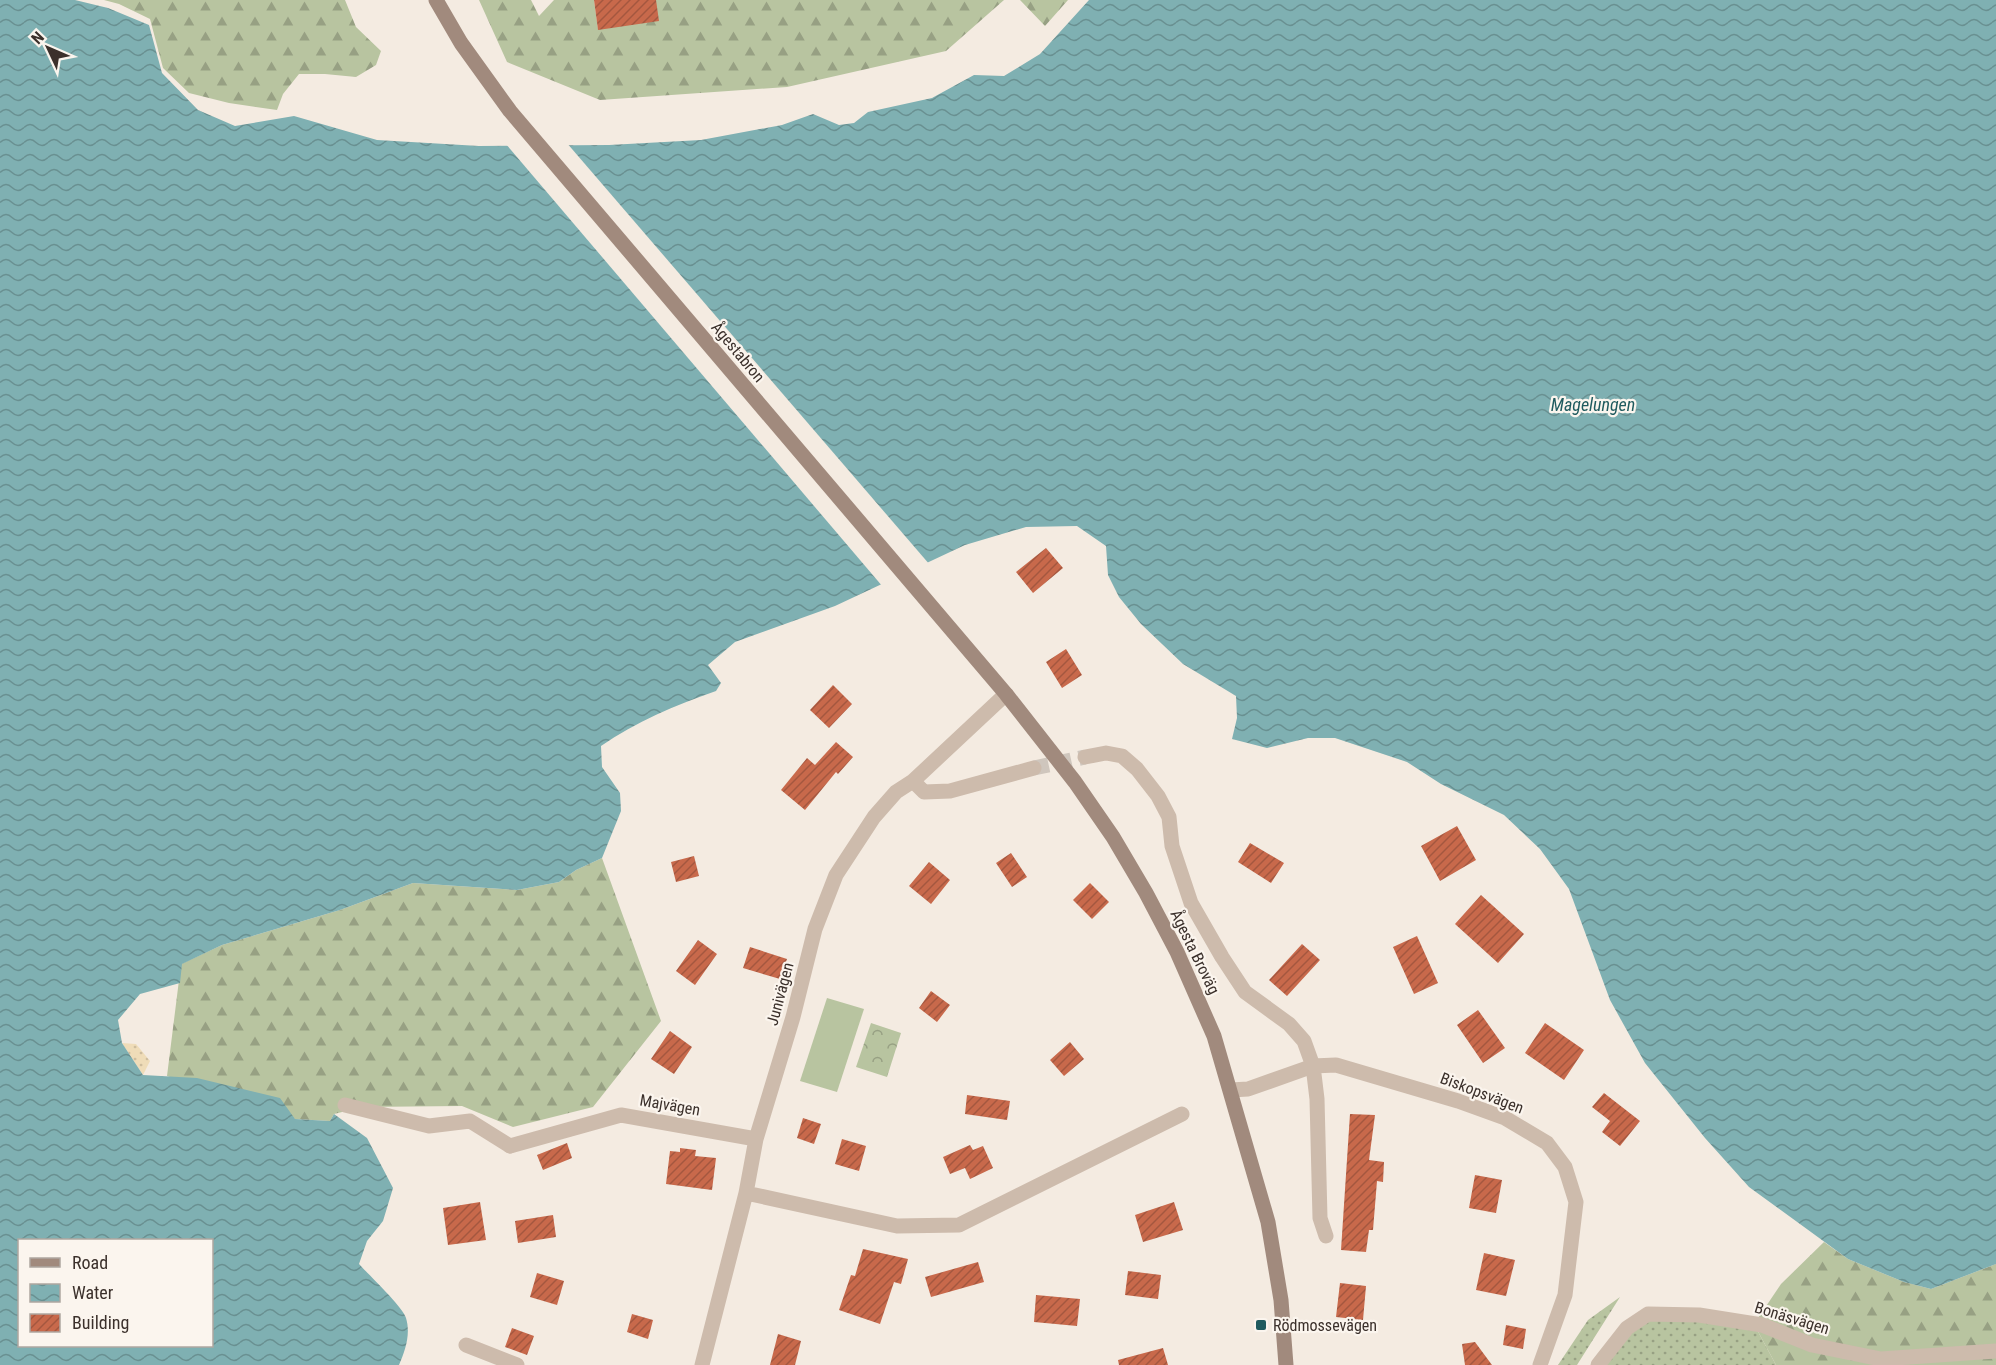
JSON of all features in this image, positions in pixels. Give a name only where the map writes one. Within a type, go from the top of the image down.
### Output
[{"type":"main road","name":"Ågestabron","points":[[436,0],[461,43],[510,111],[938,616]]},
{"type":"main road","name":"Ågesta Broväg","points":[[938,616],[1006,694],[1075,782],[1113,837],[1177,952],[1214,1036],[1268,1222],[1281,1300],[1286,1365]]},
{"type":"street","name":"Junivägen","points":[[702,1365],[746,1193],[756,1138],[793,1017],[815,928],[836,874],[874,817],[896,792],[913,781],[1006,694]]},
{"type":"street","points":[[1085,757],[1106,753],[1122,756],[1137,769],[1158,796],[1169,817],[1172,846],[1191,903],[1222,957],[1245,992],[1289,1024],[1304,1041],[1313,1066],[1317,1099],[1320,1218],[1326,1236]]},
{"type":"street","points":[[913,781],[924,792],[950,791],[1034,768]]},
{"type":"street","name":"Biskopsvägen","points":[[1231,1090],[1248,1089],[1313,1066],[1336,1065],[1458,1101],[1505,1118],[1547,1143],[1565,1167],[1576,1202],[1565,1295],[1540,1365]]},
{"type":"street","name":"Majvägen","points":[[345,1105],[429,1126],[470,1121],[510,1146],[621,1115],[756,1138]]},
{"type":"street","points":[[746,1193],[897,1226],[959,1225],[1182,1114]]},
{"type":"street","name":"Bonäsvägen","points":[[1598,1365],[1627,1328],[1648,1314],[1699,1315],[1762,1325],[1812,1345],[1881,1359],[1996,1351]]},
{"type":"street","points":[[466,1345],[517,1365]]},
{"type":"green space","points":[[104,0],[345,0],[356,27],[381,51],[376,65],[356,77],[299,74],[283,94],[277,110],[229,103],[189,93],[163,68],[150,19],[119,4]]},
{"type":"green space","points":[[479,0],[531,0],[539,16],[554,0],[594,0],[598,29],[656,0],[1004,0],[946,51],[787,87],[600,100],[507,62]]},
{"type":"green space","points":[[1020,0],[1068,0],[1045,26]]},
{"type":"green space","points":[[602,858],[661,1021],[593,1107],[513,1127],[462,1106],[362,1107],[334,1114],[330,1121],[295,1119],[167,1076],[181,964],[222,945],[340,910],[413,883],[517,890],[559,882],[576,870]]},
{"type":"green space","points":[[827,998],[864,1009],[837,1092],[800,1081]]},
{"type":"green space","points":[[871,1023],[901,1033],[887,1077],[856,1067]]},
{"type":"green space","points":[[1824,1242],[1848,1259],[1904,1282],[1931,1289],[1996,1264],[1996,1365],[1776,1365],[1754,1324],[1781,1284]]},
{"type":"green space","points":[[1620,1297],[1577,1365],[1558,1365],[1588,1320]]},
{"type":"green space","points":[[1648,1314],[1754,1324],[1776,1365],[1598,1365]]},
{"type":"sand","points":[[122,1043],[136,1044],[150,1061],[143,1075]]},
{"type":"water","name":"Magelungen","points":[[0,0],[75,0],[108,8],[149,25],[162,73],[198,110],[235,126],[294,116],[377,140],[479,146],[609,145],[701,140],[782,125],[813,114],[839,125],[854,123],[868,112],[932,98],[974,75],[1004,76],[1040,54],[1089,0],[1996,0],[1996,1264],[1931,1289],[1904,1282],[1848,1259],[1749,1187],[1705,1138],[1645,1063],[1610,1000],[1569,889],[1540,849],[1504,815],[1441,784],[1407,762],[1335,738],[1308,738],[1267,748],[1232,739],[1237,718],[1236,696],[1183,664],[1141,624],[1119,597],[1108,575],[1106,546],[1077,526],[1026,527],[965,545],[835,606],[735,642],[708,665],[721,683],[716,691],[656,715],[601,746],[602,767],[620,793],[621,811],[602,858],[576,870],[559,882],[517,890],[413,883],[340,910],[222,945],[182,964],[180,983],[140,994],[118,1020],[122,1043],[143,1075],[197,1078],[280,1098],[295,1119],[330,1121],[334,1114],[367,1138],[393,1188],[383,1221],[367,1241],[359,1264],[392,1299],[406,1318],[408,1336],[399,1365],[0,1365]]},
{"type":"pier","points":[[566,142],[930,565],[883,587],[505,143]]},
{"type":"building","points":[[594,0],[656,0],[659,21],[598,30]]},
{"type":"building","points":[[1046,548],[1063,568],[1033,593],[1016,572]]},
{"type":"building","points":[[1066,649],[1082,675],[1062,688],[1046,662]]},
{"type":"building","points":[[833,685],[852,704],[829,728],[810,710]]},
{"type":"building","points":[[836,742],[853,757],[838,774],[836,772],[805,810],[781,790],[807,758],[815,765]]},
{"type":"building","points":[[1457,826],[1476,860],[1440,881],[1421,846]]},
{"type":"building","points":[[1250,843],[1284,863],[1271,883],[1238,862]]},
{"type":"building","points":[[1011,853],[1027,877],[1012,887],[996,863]]},
{"type":"building","points":[[694,856],[699,876],[676,882],[671,862]]},
{"type":"building","points":[[929,862],[950,880],[931,904],[909,886]]},
{"type":"building","points":[[1090,883],[1109,902],[1092,919],[1073,900]]},
{"type":"building","points":[[1481,895],[1524,934],[1498,963],[1455,924]]},
{"type":"building","points":[[1417,936],[1438,983],[1414,994],[1393,947]]},
{"type":"building","points":[[698,940],[717,954],[695,985],[676,971]]},
{"type":"building","points":[[1302,944],[1320,960],[1287,996],[1269,980]]},
{"type":"building","points":[[750,947],[787,959],[780,979],[743,968]]},
{"type":"building","points":[[931,991],[950,1005],[937,1022],[919,1008]]},
{"type":"building","points":[[1478,1010],[1505,1048],[1483,1063],[1457,1025]]},
{"type":"building","points":[[1545,1023],[1584,1050],[1564,1080],[1525,1053]]},
{"type":"building","points":[[670,1031],[692,1047],[674,1074],[651,1059]]},
{"type":"building","points":[[1070,1042],[1084,1059],[1064,1076],[1050,1060]]},
{"type":"building","points":[[1604,1093],[1640,1121],[1620,1146],[1602,1132],[1610,1121],[1592,1107]]},
{"type":"building","points":[[967,1095],[1010,1101],[1007,1120],[965,1114]]},
{"type":"building","points":[[1350,1114],[1375,1115],[1369,1160],[1384,1162],[1383,1182],[1377,1181],[1373,1230],[1369,1230],[1366,1252],[1341,1250]]},
{"type":"building","points":[[803,1118],[821,1124],[814,1144],[797,1138]]},
{"type":"building","points":[[842,1139],[866,1146],[859,1171],[835,1164]]},
{"type":"building","points":[[567,1143],[572,1158],[543,1170],[537,1155]]},
{"type":"building","points":[[970,1145],[973,1150],[983,1146],[993,1168],[970,1179],[965,1168],[950,1174],[943,1157]]},
{"type":"building","points":[[680,1148],[696,1150],[695,1156],[716,1158],[712,1190],[666,1184],[670,1151],[680,1152]]},
{"type":"building","points":[[1475,1175],[1502,1180],[1496,1213],[1469,1208]]},
{"type":"building","points":[[480,1202],[486,1240],[448,1245],[443,1208]]},
{"type":"building","points":[[1174,1202],[1183,1230],[1143,1242],[1135,1215]]},
{"type":"building","points":[[553,1215],[556,1237],[518,1243],[515,1221]]},
{"type":"building","points":[[863,1249],[908,1259],[901,1284],[894,1282],[880,1324],[839,1310],[851,1275],[855,1276]]},
{"type":"building","points":[[1484,1253],[1515,1260],[1506,1296],[1476,1290]]},
{"type":"building","points":[[978,1262],[984,1282],[931,1297],[925,1277]]},
{"type":"building","points":[[1128,1271],[1161,1275],[1158,1299],[1125,1295]]},
{"type":"building","points":[[537,1273],[564,1281],[557,1305],[530,1297]]},
{"type":"building","points":[[1340,1283],[1366,1286],[1363,1320],[1336,1317]]},
{"type":"building","points":[[1036,1295],[1080,1299],[1077,1326],[1034,1322]]},
{"type":"building","points":[[632,1314],[653,1320],[648,1339],[627,1332]]},
{"type":"building","points":[[1506,1325],[1526,1329],[1523,1349],[1503,1345]]},
{"type":"building","points":[[512,1328],[534,1336],[527,1355],[505,1347]]},
{"type":"building","points":[[778,1334],[801,1341],[795,1365],[770,1365]]},
{"type":"building","points":[[1475,1342],[1492,1365],[1465,1365],[1462,1344]]},
{"type":"building","points":[[1163,1348],[1168,1365],[1119,1365],[1118,1360]]},
{"type":"tunnel","points":[[1034,768],[1085,757]]},
{"type":"place","name":"Rödmossevägen","points":[[1261,1325]]}]
